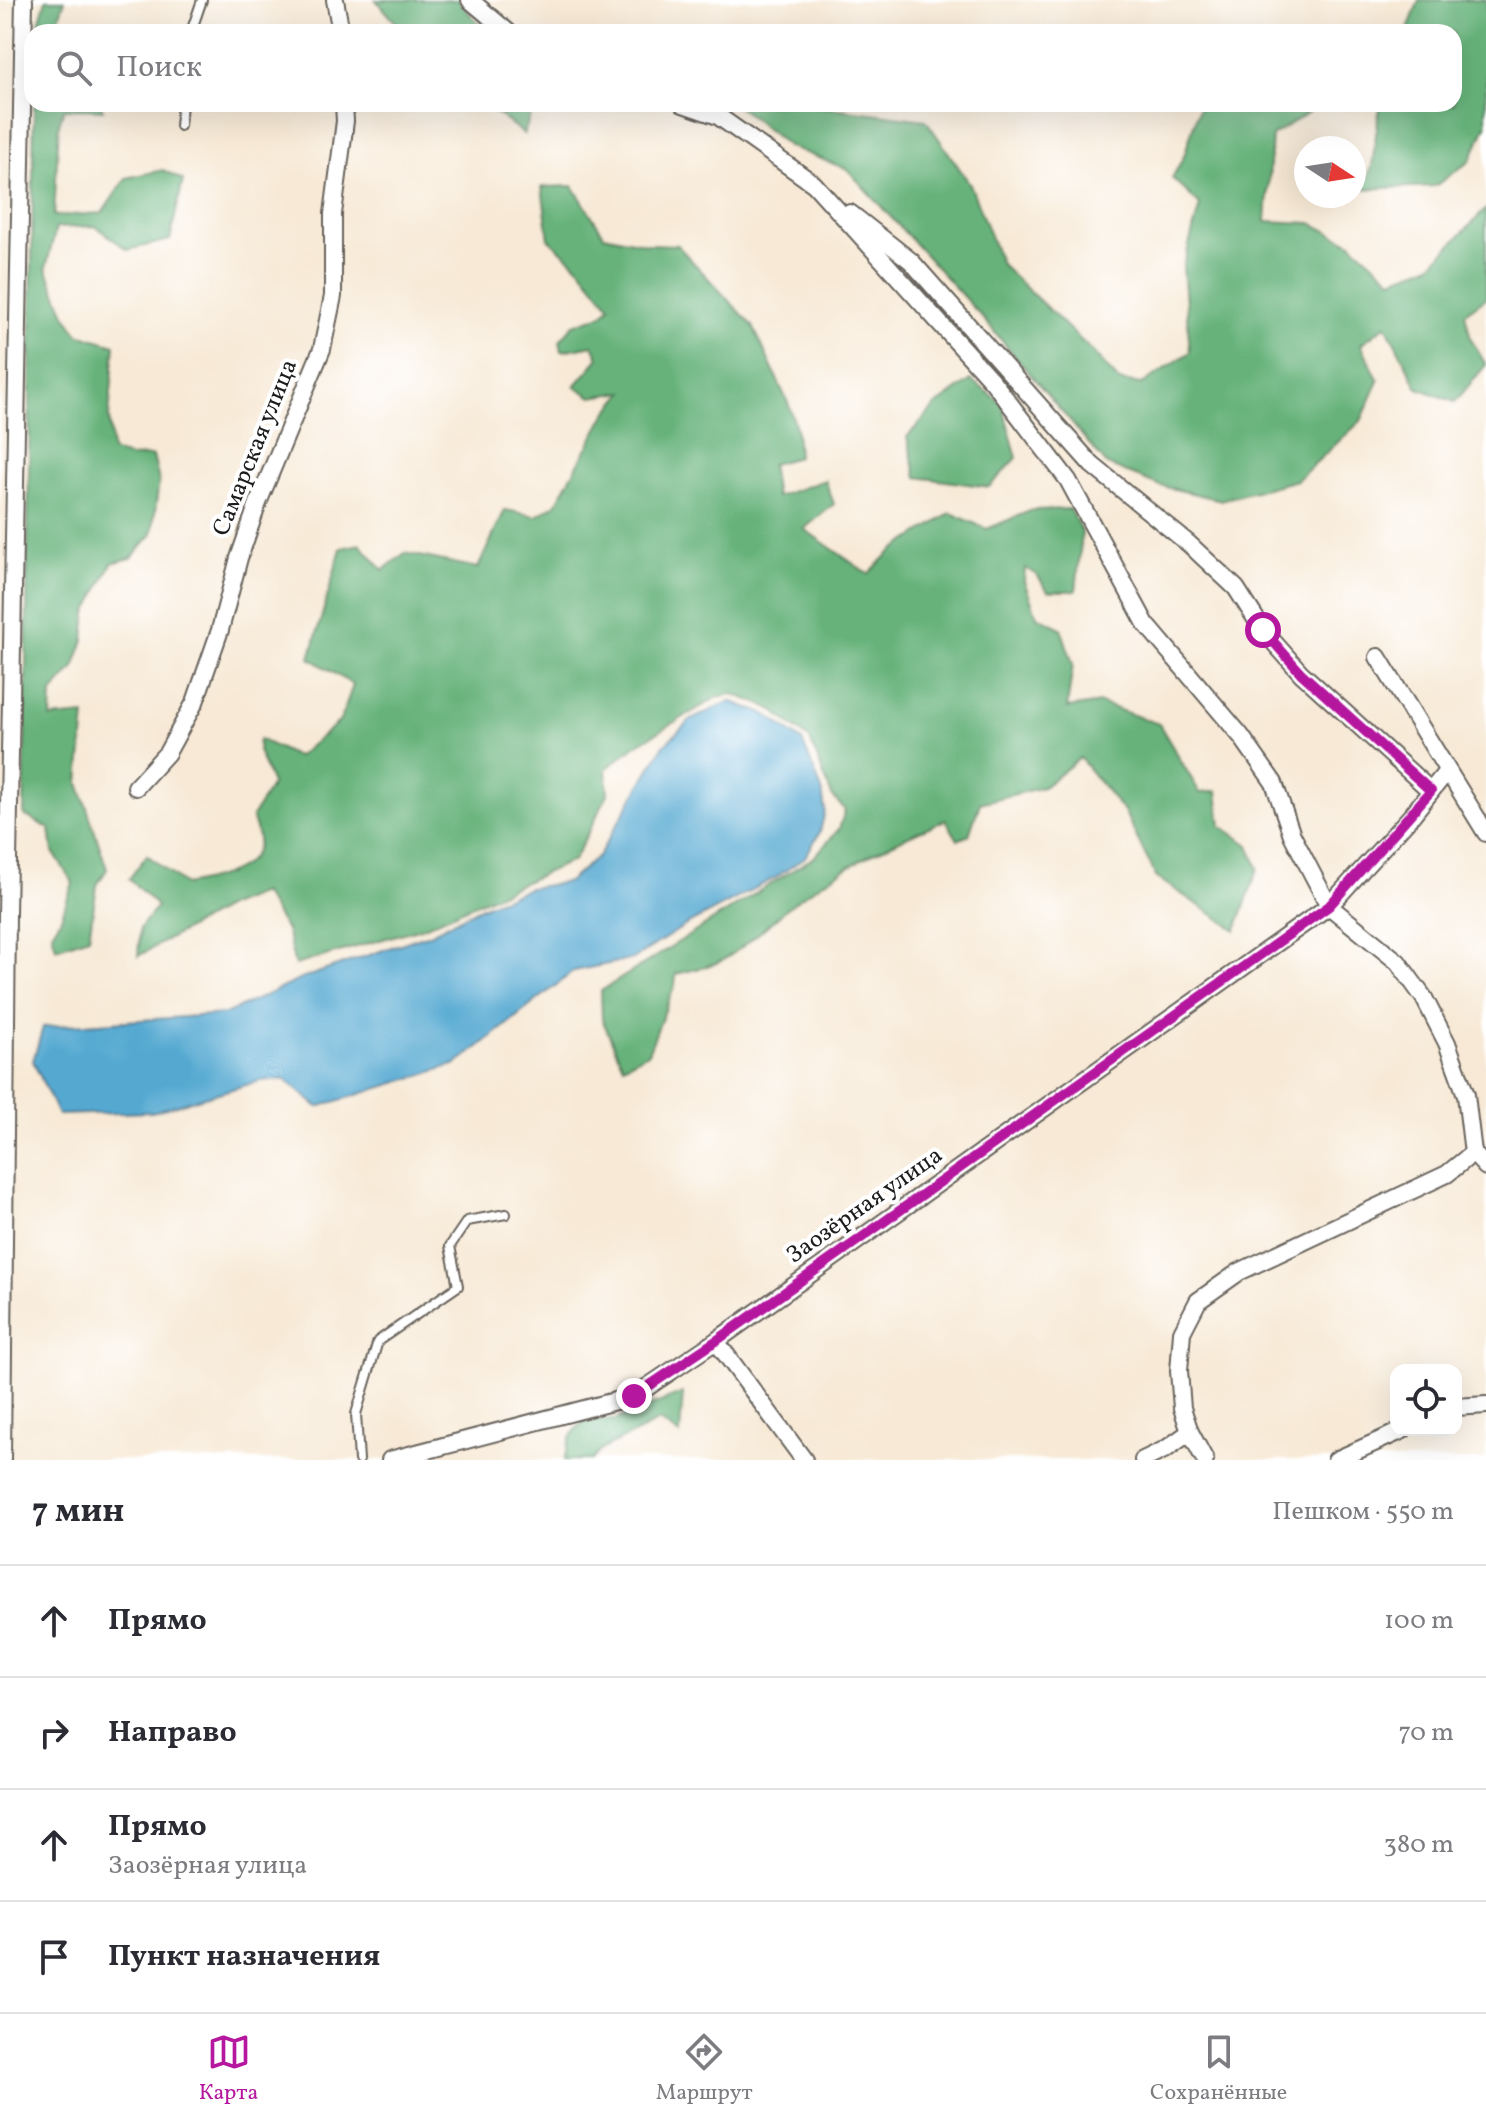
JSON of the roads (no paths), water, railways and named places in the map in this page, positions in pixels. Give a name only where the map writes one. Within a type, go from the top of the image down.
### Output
[{"type":"street","points":[[2,1460],[7,914],[24,0]]},
{"type":"street","points":[[335,0],[340,24]]},
{"type":"street","points":[[470,0],[498,24]]},
{"type":"street","name":"Самарская улица","points":[[136,787],[167,753],[195,702],[253,517],[322,349],[333,296],[333,214],[344,112]]},
{"type":"street","points":[[706,112],[718,116],[814,184],[911,261],[1092,465],[1189,544],[1236,588],[1263,630],[1301,673],[1431,791]]},
{"type":"street","points":[[814,184],[993,382],[1068,480],[1146,624],[1241,736],[1274,783],[1292,835],[1329,906],[1398,962],[1424,998],[1447,1043],[1466,1095],[1473,1153],[1486,1167]]},
{"type":"street","points":[[1378,657],[1486,833]]},
{"type":"street","name":"Заозёрная улица","points":[[390,1460],[634,1396],[1329,906],[1447,771]]},
{"type":"street","points":[[1205,1460],[1182,1408],[1179,1371],[1182,1332],[1198,1301],[1239,1272],[1447,1174],[1473,1153]]},
{"type":"street","points":[[716,1341],[804,1460]]},
{"type":"street","points":[[1462,1407],[1486,1405]]},
{"type":"street","points":[[1143,1460],[1190,1432]]},
{"type":"street","points":[[1336,1460],[1390,1436]]},
{"type":"lane","points":[[194,24],[202,0]]},
{"type":"lane","points":[[180,126],[181,112]]},
{"type":"lane","points":[[359,1460],[356,1414],[378,1341],[458,1286],[450,1246],[467,1221],[506,1214]]},
{"type":"water","points":[[730,701],[767,715],[802,741],[822,790],[825,811],[820,832],[805,857],[775,878],[686,925],[633,959],[574,971],[457,1064],[318,1107],[284,1079],[260,1081],[152,1112],[58,1115],[33,1061],[43,1027],[225,1014],[303,978],[429,934],[486,905],[529,888],[568,882],[599,855],[664,745],[689,721]]}]
